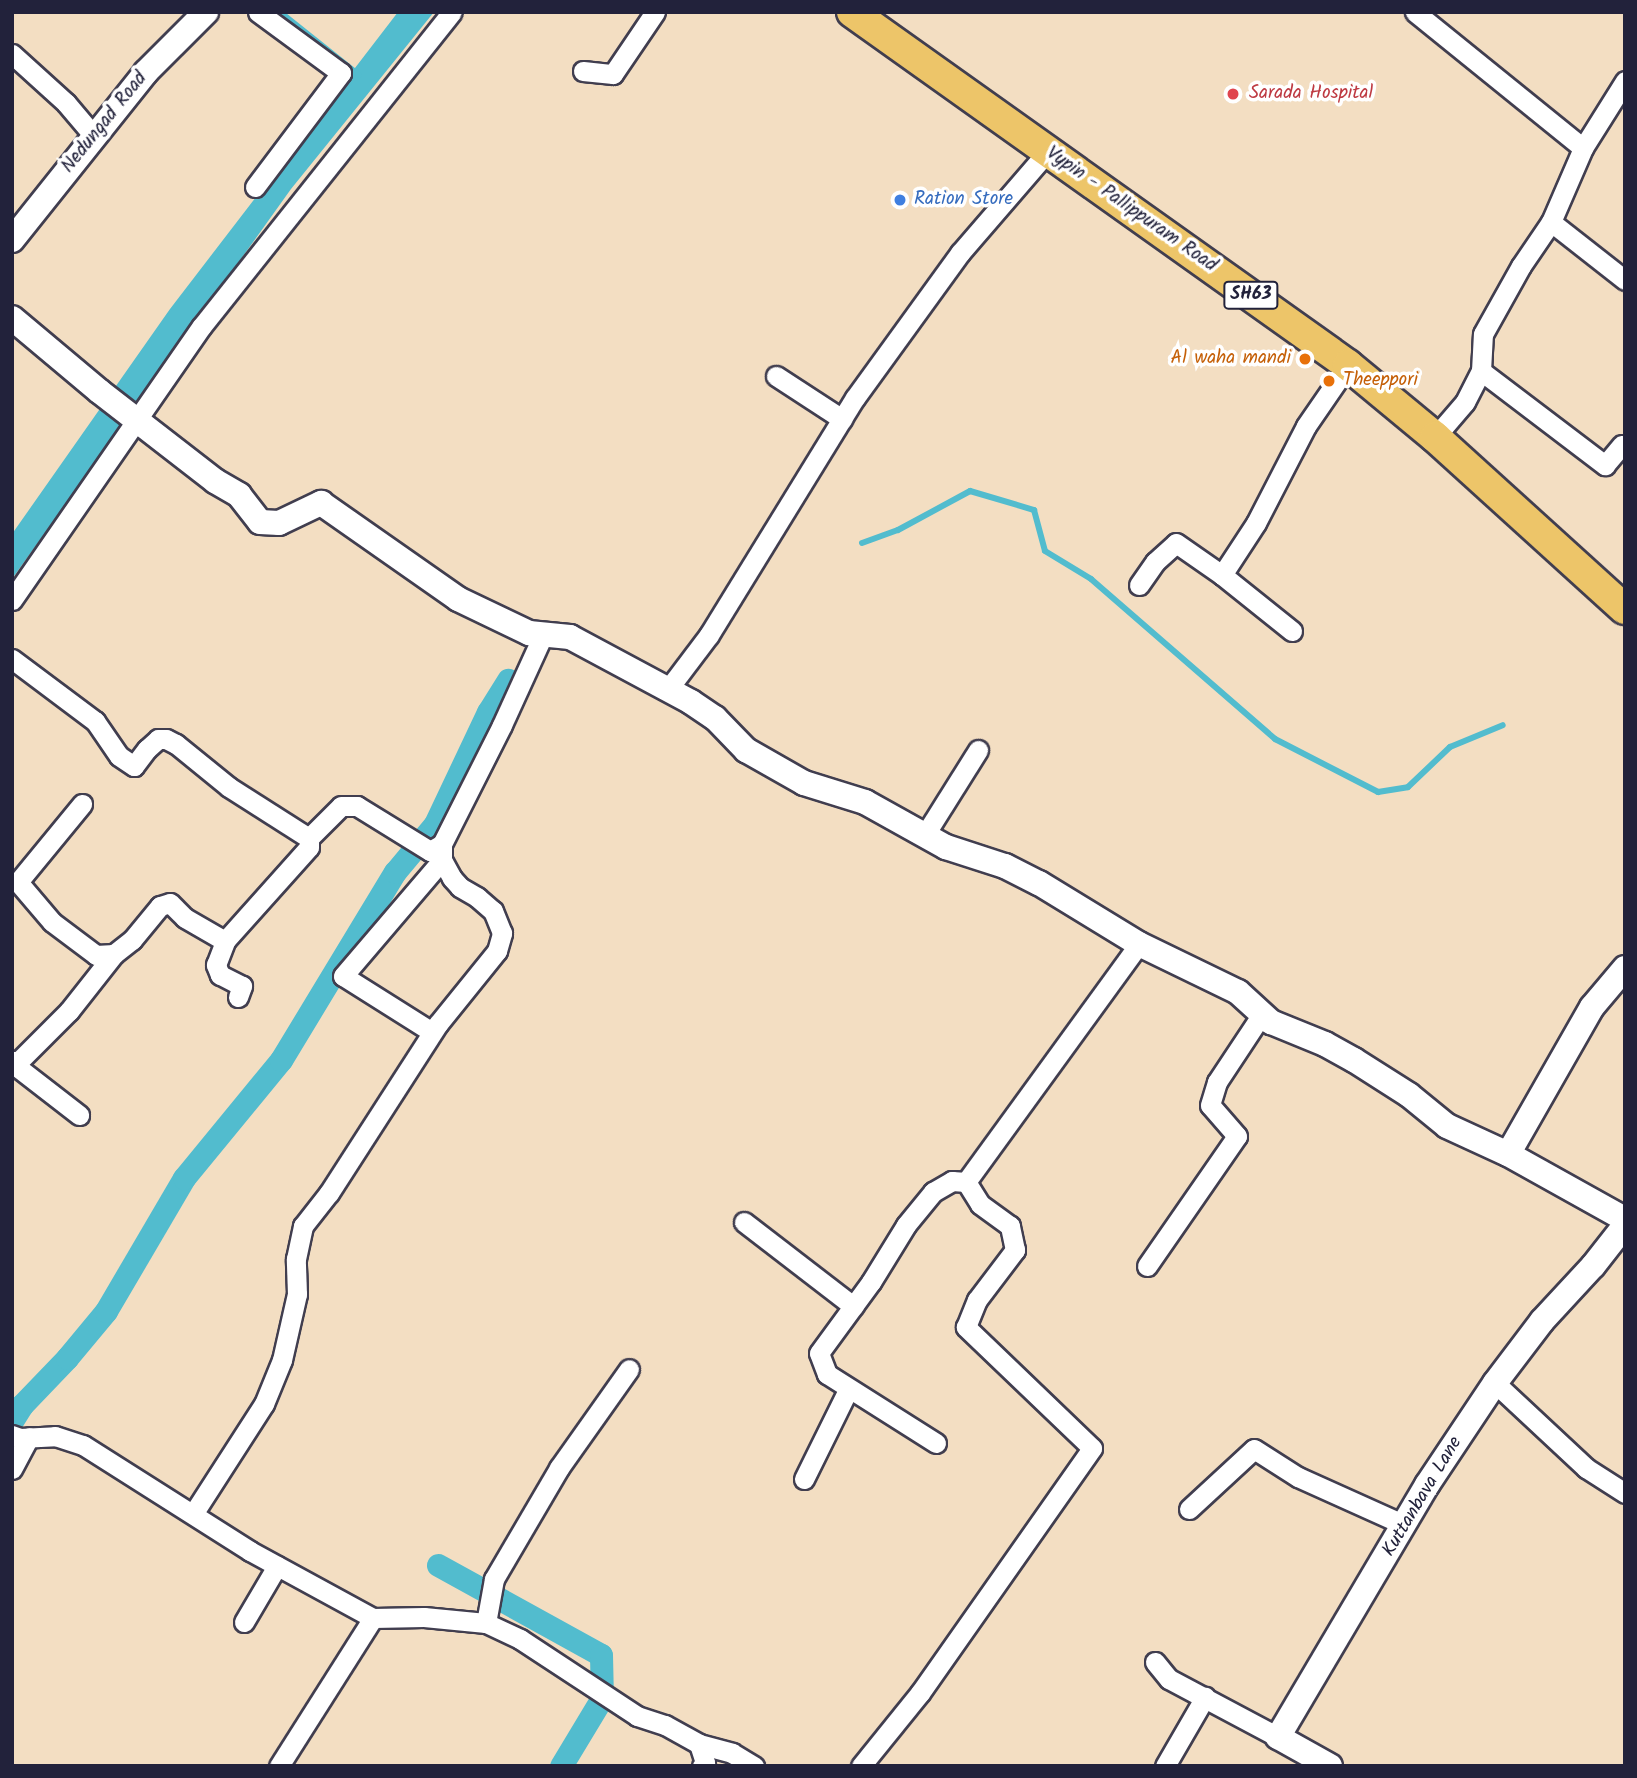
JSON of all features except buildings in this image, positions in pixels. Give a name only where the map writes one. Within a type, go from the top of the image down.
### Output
[{"type":"main road","name":"Vypin - Pallippuram Road","points":[[852,12],[1348,365],[1435,438],[1625,609]]},
{"type":"street","name":"Nedungad Road","points":[[12,240],[146,72],[206,12]]},
{"type":"street","points":[[255,187],[341,73],[258,12]]},
{"type":"street","points":[[12,600],[202,326],[452,12]]},
{"type":"street","points":[[583,71],[613,74],[654,12]]},
{"type":"street","points":[[1415,12],[1583,148]]},
{"type":"street","points":[[12,54],[66,103],[94,136]]},
{"type":"street","points":[[1435,438],[1465,402],[1481,371],[1483,334],[1521,266],[1551,222],[1583,148],[1625,81]]},
{"type":"street","points":[[669,688],[709,635],[842,419],[960,253],[1048,151]]},
{"type":"street","points":[[1551,222],[1625,280]]},
{"type":"street","points":[[12,318],[99,391],[215,481],[239,495],[260,522],[279,523],[321,503],[458,600],[529,633],[570,637],[669,688],[715,718],[746,750],[804,783],[865,802],[926,833],[946,847],[1004,866],[1039,883],[1139,944],[1237,992],[1271,1022],[1325,1044],[1354,1060],[1409,1095],[1447,1126],[1508,1154],[1625,1219]]},
{"type":"street","points":[[1222,575],[1255,523],[1306,426],[1348,365]]},
{"type":"street","points":[[1481,371],[1605,465],[1622,445]]},
{"type":"street","points":[[776,376],[842,419]]},
{"type":"street","points":[[1139,584],[1155,562],[1176,543],[1222,575],[1292,631]]},
{"type":"street","points":[[432,1032],[343,976],[442,852],[544,633]]},
{"type":"street","points":[[12,659],[95,721],[119,756],[134,766],[158,739],[176,744],[229,787],[309,838]]},
{"type":"street","points":[[926,833],[978,750]]},
{"type":"street","points":[[82,804],[15,882],[52,922],[96,955],[114,954]]},
{"type":"street","points":[[238,997],[242,986],[220,975],[216,965],[225,941],[309,847],[309,838],[341,806],[357,806],[417,845],[430,851],[442,852]]},
{"type":"street","points":[[193,1514],[264,1404],[282,1360],[297,1294],[296,1259],[303,1226],[329,1193],[432,1032],[497,951],[502,933],[493,911],[460,887],[442,852]]},
{"type":"street","points":[[12,1062],[19,1061],[69,1011],[114,954],[132,940],[160,906],[170,903],[185,918],[225,941]]},
{"type":"street","points":[[966,1182],[1139,944]]},
{"type":"street","points":[[1508,1154],[1592,1007],[1625,968]]},
{"type":"street","points":[[1147,1266],[1237,1136],[1210,1105],[1217,1082],[1262,1014]]},
{"type":"street","points":[[12,1062],[79,1115]]},
{"type":"street","points":[[936,1443],[878,1404],[848,1390],[827,1374],[819,1353],[906,1225],[933,1192],[952,1181],[966,1182]]},
{"type":"street","points":[[861,1766],[920,1692],[1092,1448],[965,1327],[977,1300],[1015,1250],[1010,1226],[980,1204],[966,1182]]},
{"type":"street","points":[[744,1222],[853,1306]]},
{"type":"street","name":"Kuttanbava Lane","points":[[1278,1737],[1427,1485],[1495,1382],[1542,1321],[1593,1266],[1625,1225]]},
{"type":"street","points":[[486,1623],[494,1579],[559,1468],[629,1369]]},
{"type":"street","points":[[1495,1382],[1587,1468],[1625,1493]]},
{"type":"street","points":[[804,1479],[848,1390]]},
{"type":"street","points":[[12,1469],[20,1437],[55,1436],[83,1445],[277,1566],[373,1618],[424,1617],[486,1623],[520,1639],[637,1716],[665,1725],[699,1744],[732,1753],[754,1766]]},
{"type":"street","points":[[1189,1509],[1254,1449],[1298,1477],[1405,1525]]},
{"type":"street","points":[[244,1622],[277,1566]]},
{"type":"street","points":[[279,1766],[373,1618]]},
{"type":"street","points":[[1155,1662],[1169,1678],[1330,1766]]},
{"type":"street","points":[[1165,1766],[1206,1697]]},
{"type":"street","points":[[699,1744],[705,1763],[702,1766]]},
{"type":"water","points":[[398,12],[434,12],[291,189],[12,579],[12,534],[170,309]]},
{"type":"waterway","points":[[280,12],[359,75]]},
{"type":"waterway","points":[[862,543],[898,530],[970,491],[1034,510],[1045,551],[1091,579],[1275,739],[1378,792],[1408,787],[1450,747],[1503,725]]},
{"type":"waterway","points":[[12,1421],[22,1405],[67,1358],[106,1311],[184,1178],[281,1060],[395,872],[435,824],[488,712],[508,680]]},
{"type":"waterway","points":[[438,1565],[601,1655],[602,1698],[561,1766]]},
{"type":"place","name":"Sarada Hospital","points":[[1233,94]]},
{"type":"place","name":"Ration Store","points":[[900,200]]},
{"type":"place","name":"Al waha mandi","points":[[1305,359]]},
{"type":"place","name":"Theeppori","points":[[1329,381]]}]
